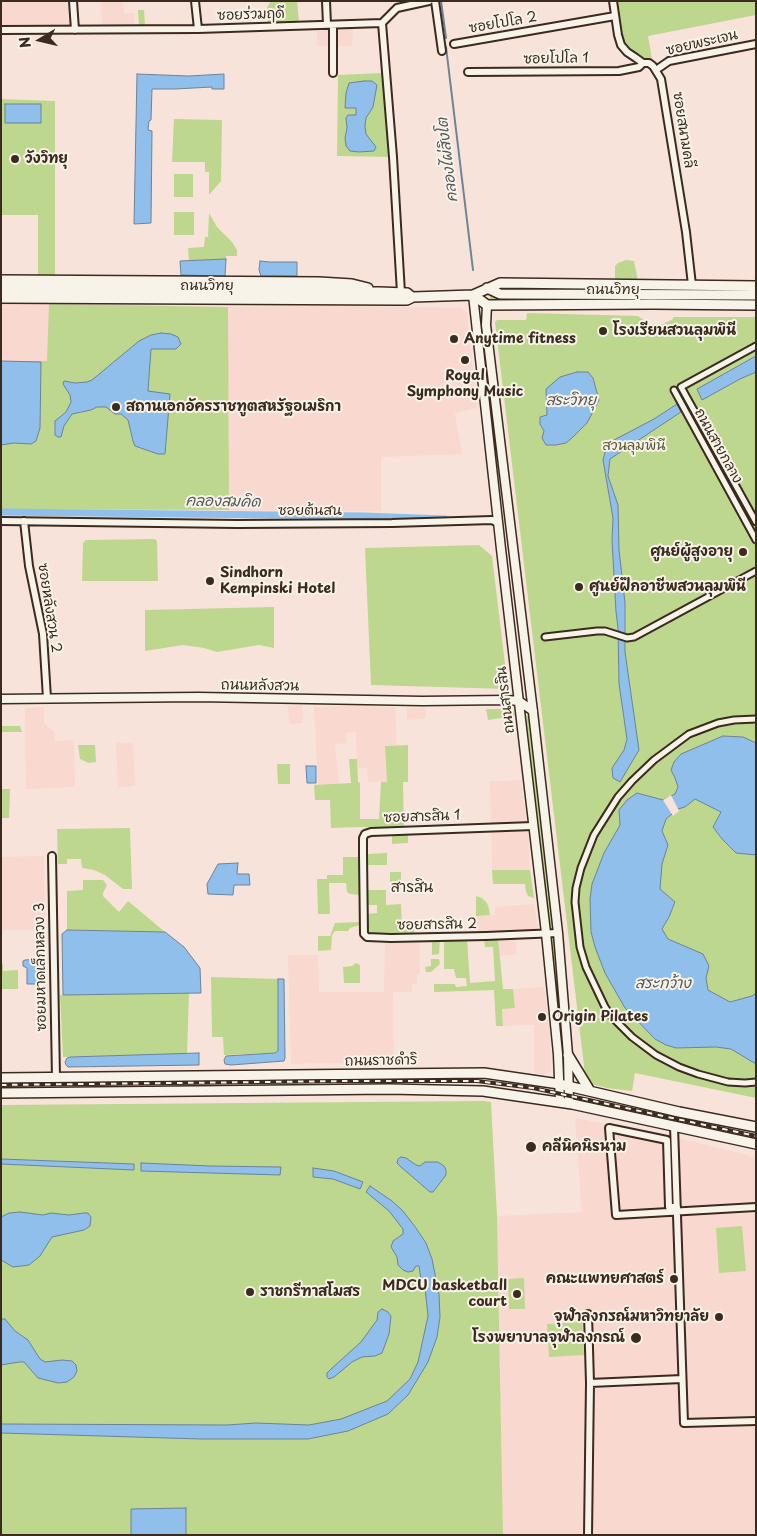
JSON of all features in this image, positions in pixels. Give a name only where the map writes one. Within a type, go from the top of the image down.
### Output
[{"type":"main road","name":"ถนนวิทยุ","points":[[1,280],[55,280],[151,290]]},
{"type":"main road","points":[[55,280],[69,289]]},
{"type":"main road","name":"ถนนวิทยุ","points":[[652,289],[692,285],[753,290]]},
{"type":"main road","name":"ถนนวิทยุ","points":[[1,298],[151,290],[243,291],[316,286],[407,293],[412,297]]},
{"type":"main road","name":"ถนนวิทยุ","points":[[1,289],[243,291],[400,300],[407,300],[412,297],[473,295],[487,288],[500,294],[652,289],[753,290]]},
{"type":"main road","points":[[753,290],[753,305]]},
{"type":"main road","points":[[473,295],[487,304]]},
{"type":"main road","name":"ถนนวิทยุ","points":[[487,304],[753,305]]},
{"type":"main road","points":[[568,1055],[590,1091]]},
{"type":"main road","name":"ถนนราชดำริ","points":[[1,1078],[484,1074],[590,1091],[756,1127]]},
{"type":"main road","points":[[345,1075],[345,1090]]},
{"type":"main road","points":[[205,1076],[205,1091]]},
{"type":"main road","name":"ถนนราชดำริ","points":[[1,1093],[345,1090],[483,1091],[564,1103],[756,1144]]},
{"type":"main road","points":[[712,1134],[714,1119]]},
{"type":"street","points":[[73,1],[75,30]]},
{"type":"street","points":[[195,1],[198,29]]},
{"type":"street","points":[[326,1],[330,25],[333,73]]},
{"type":"street","points":[[402,293],[394,157],[382,23],[397,8],[429,1]]},
{"type":"street","points":[[435,1],[442,51]]},
{"type":"street","points":[[613,1],[621,45],[626,52],[643,63],[651,64],[656,70]]},
{"type":"street","name":"ซอยโปโล 2","points":[[454,44],[615,16]]},
{"type":"street","name":"ซอยร่วมฤดี","points":[[1,30],[198,29],[382,23]]},
{"type":"street","name":"ซอยพระเจน","points":[[656,70],[669,61],[756,44]]},
{"type":"street","name":"ซอยโปโล 1","points":[[468,72],[619,71],[640,67],[643,63]]},
{"type":"street","name":"ซอยสนามคลี","points":[[656,70],[662,79],[686,232],[692,285]]},
{"type":"street","name":"ถนนสารสิน","points":[[473,295],[552,984],[558,1054],[564,1086]]},
{"type":"street","name":"ถนนสารสิน","points":[[487,304],[487,334],[558,933],[568,1055],[564,1103]]},
{"type":"street","name":"ถนนสายกลาง","points":[[755,521],[680,386],[756,346]]},
{"type":"street","name":"ถนนสายกลาง","points":[[674,390],[756,540]]},
{"type":"street","points":[[714,463],[721,459]]},
{"type":"street","name":"ซอยต้นสน","points":[[1,521],[237,524],[401,523],[492,520],[498,523]]},
{"type":"street","name":"ซอยหลังสวน 2","points":[[24,521],[29,566],[43,634],[47,698]]},
{"type":"street","points":[[747,523],[755,521]]},
{"type":"street","points":[[545,637],[597,631],[605,631],[627,638],[634,637],[756,571]]},
{"type":"street","name":"ถนนหลังสวน","points":[[1,699],[198,697],[519,701]]},
{"type":"street","points":[[519,701],[533,712]]},
{"type":"street","points":[[756,719],[718,723],[689,734],[654,760],[632,781],[618,797],[594,835],[581,868],[575,902],[580,947],[586,967],[605,1007],[611,1016],[632,1037],[656,1056],[698,1074],[728,1082],[756,1082]]},
{"type":"street","name":"ซอยสารสิน 1","points":[[363,887],[363,838],[368,832],[533,826]]},
{"type":"street","name":"ซอยมหาดเล็กหลวง 3","points":[[52,856],[56,1078]]},
{"type":"street","name":"ซอยสารสิน 2","points":[[363,887],[364,934],[367,937],[558,933]]},
{"type":"street","points":[[552,984],[558,988],[562,983]]},
{"type":"street","points":[[553,998],[556,992],[560,992],[563,995]]},
{"type":"street","points":[[674,1126],[684,1423],[756,1421]]},
{"type":"street","points":[[677,1210],[669,1207],[667,1140],[609,1128],[616,1216],[677,1210],[756,1206]]},
{"type":"street","points":[[588,1314],[590,1382],[588,1535]]},
{"type":"street","points":[[590,1382],[682,1379]]},
{"type":"shaded area","points":[[1,1],[71,1],[72,26],[1,26]]},
{"type":"shaded area","points":[[101,1],[123,1],[124,13],[134,13],[134,26],[102,26]]},
{"type":"shaded area","points":[[353,29],[352,46],[317,46],[317,31]]},
{"type":"shaded area","points":[[1,302],[228,307],[461,308],[467,313],[477,408],[455,413],[462,454],[381,457],[381,511],[1,509]]},
{"type":"shaded area","points":[[302,705],[303,723],[289,724],[288,706]]},
{"type":"shaded area","points":[[44,707],[44,723],[55,733],[55,741],[74,740],[75,787],[26,789],[25,708]]},
{"type":"shaded area","points":[[314,707],[395,707],[397,745],[385,746],[387,782],[368,782],[367,768],[357,768],[356,732],[346,733],[347,743],[335,744],[339,784],[318,785]]},
{"type":"shaded area","points":[[407,708],[426,708],[426,718],[407,720]]},
{"type":"shaded area","points":[[116,743],[133,743],[135,786],[118,787]]},
{"type":"shaded area","points":[[521,780],[527,825],[491,825],[490,781]]},
{"type":"shaded area","points":[[528,829],[530,870],[492,870],[491,831]]},
{"type":"shaded area","points":[[44,856],[45,930],[1,930],[1,857]]},
{"type":"shaded area","points":[[534,904],[537,931],[477,934],[476,916],[495,915],[495,907]]},
{"type":"shaded area","points":[[515,937],[517,954],[500,956],[498,938]]},
{"type":"shaded area","points":[[385,940],[419,940],[420,974],[417,974],[417,983],[412,984],[412,992],[393,992],[394,1064],[291,1064],[288,955],[318,955],[319,992],[384,992]]},
{"type":"shaded area","points":[[544,987],[549,1025],[551,1070],[546,1074],[534,1074],[534,1025],[503,1026],[502,1008],[515,1007],[513,989]]},
{"type":"shaded area","name":"โรงพยาบาลจุฬาลงกรณ์","points":[[575,1118],[674,1137],[756,1157],[756,1535],[503,1535],[497,1216],[582,1212]]},
{"type":"green space","points":[[271,1],[297,1],[299,22],[268,24],[267,8]]},
{"type":"green space","points":[[615,1],[756,1],[756,15],[648,36],[652,59],[644,60],[632,53],[621,40]]},
{"type":"green space","points":[[138,10],[144,10],[145,26],[139,26]]},
{"type":"green space","points":[[382,73],[389,157],[337,156],[338,75]]},
{"type":"green space","points":[[1,99],[55,101],[55,275],[38,275],[38,215],[1,215]]},
{"type":"green space","points":[[174,119],[222,120],[221,181],[209,195],[209,172],[205,172],[205,162],[172,162]]},
{"type":"green space","points":[[174,174],[193,174],[193,197],[174,197]]},
{"type":"green space","points":[[174,212],[194,212],[194,235],[174,235]]},
{"type":"green space","points":[[209,213],[217,227],[232,242],[237,250],[237,256],[226,256],[226,259],[189,261],[188,248],[204,247],[205,237],[208,237]]},
{"type":"green space","points":[[626,260],[634,261],[638,281],[615,279],[615,266]]},
{"type":"green space","points":[[498,287],[636,288],[637,289],[499,289]]},
{"type":"green space","points":[[491,296],[741,299],[740,301],[492,300],[489,299]]},
{"type":"green space","points":[[49,304],[228,307],[229,510],[1,509],[1,361],[47,361]]},
{"type":"green space","name":"สวนลุมพินี","points":[[527,313],[638,316],[649,324],[663,324],[673,319],[673,317],[756,317],[756,1098],[635,1073],[632,1091],[607,1088],[591,1084],[585,1074],[495,322],[497,320],[526,320]]},
{"type":"green space","points":[[155,539],[157,541],[158,581],[82,581],[83,543],[86,540]]},
{"type":"green space","points":[[479,545],[492,556],[508,689],[371,685],[365,548]]},
{"type":"green space","points":[[274,607],[274,648],[259,645],[217,652],[183,645],[145,651],[145,610]]},
{"type":"green space","points":[[486,709],[510,709],[514,711],[515,716],[488,720]]},
{"type":"green space","points":[[525,715],[529,716],[534,758],[553,928],[550,929],[540,858]]},
{"type":"green space","points":[[1,726],[20,726],[22,732],[1,732]]},
{"type":"green space","points":[[78,745],[95,745],[96,762],[89,763],[80,759]]},
{"type":"green space","points":[[408,745],[408,782],[403,782],[404,828],[331,828],[330,800],[315,800],[314,785],[351,783],[349,759],[357,759],[358,782],[360,783],[360,819],[379,819],[381,782],[387,782],[385,746]]},
{"type":"green space","points":[[277,764],[290,764],[290,784],[278,784]]},
{"type":"green space","points":[[1,789],[10,789],[9,818],[1,818]]},
{"type":"green space","points":[[130,828],[132,889],[123,889],[105,875],[94,870],[82,868],[81,859],[67,859],[67,864],[58,864],[57,829]]},
{"type":"green space","points":[[392,833],[408,833],[408,843],[392,844]]},
{"type":"green space","points":[[387,853],[387,865],[366,865],[366,854]]},
{"type":"green space","points":[[343,857],[360,857],[360,895],[347,892],[346,883],[329,883],[330,914],[318,914],[317,879],[327,879],[327,875],[343,875]]},
{"type":"green space","points":[[492,870],[530,870],[534,898],[528,896],[525,884],[493,884]]},
{"type":"green space","points":[[390,872],[401,872],[401,889],[390,890]]},
{"type":"green space","points":[[83,880],[103,880],[107,885],[103,896],[119,912],[128,901],[165,932],[67,930],[67,891],[83,890]]},
{"type":"green space","points":[[367,890],[386,890],[386,905],[401,904],[402,930],[414,930],[414,935],[367,934],[366,914],[377,913],[377,905],[367,905]]},
{"type":"green space","points":[[476,896],[482,898],[487,903],[490,915],[476,916]]},
{"type":"green space","points":[[360,922],[360,925],[350,928],[348,931],[335,931],[332,935],[331,950],[318,951],[318,936],[330,936],[335,923]]},
{"type":"green space","points":[[552,937],[556,939],[559,976],[556,979],[553,976],[549,940]]},
{"type":"green space","points":[[498,938],[503,989],[513,989],[515,1008],[502,1009],[503,1026],[496,1026],[494,990],[434,992],[434,984],[455,984],[456,987],[467,986],[466,978],[456,978],[454,969],[444,969],[444,939],[467,939],[470,983],[495,981],[493,947],[485,947],[484,939]]},
{"type":"green space","points":[[440,939],[439,954],[432,955],[432,940]]},
{"type":"green space","points":[[431,959],[439,959],[440,964],[431,972],[426,972],[425,967],[431,966]]},
{"type":"green space","points":[[356,963],[360,965],[360,983],[344,983],[343,967],[352,966]]},
{"type":"green space","points":[[1,964],[3,964],[3,971],[18,970],[18,989],[1,989]]},
{"type":"green space","points":[[211,977],[278,979],[278,1051],[275,1053],[224,1055],[223,1037],[212,1037]]},
{"type":"green space","points":[[189,993],[187,1054],[63,1057],[60,995]]},
{"type":"green space","name":"ราชกรีฑาสโมสร","points":[[491,1102],[497,1216],[503,1535],[1,1535],[1,1105]]},
{"type":"green space","points":[[742,1226],[746,1271],[719,1273],[716,1228]]},
{"type":"green space","name":"MDCU basketball court","points":[[524,1278],[525,1309],[509,1309],[508,1279]]},
{"type":"green space","points":[[582,1322],[584,1355],[549,1357],[547,1324]]},
{"type":"water","points":[[137,74],[189,76],[224,74],[224,89],[212,89],[212,87],[152,89],[151,120],[149,121],[148,130],[152,131],[151,223],[134,224]]},
{"type":"water","points":[[372,81],[377,85],[373,107],[366,118],[365,126],[366,134],[376,147],[374,151],[350,151],[346,146],[345,138],[346,118],[348,115],[356,115],[356,108],[345,108],[346,93],[349,83]]},
{"type":"water","points":[[5,104],[41,104],[41,123],[5,123]]},
{"type":"water","points":[[226,259],[225,276],[181,275],[180,261]]},
{"type":"water","points":[[260,261],[297,262],[297,276],[261,276],[259,270]]},
{"type":"water","points":[[161,333],[178,337],[181,344],[176,349],[151,349],[148,391],[170,394],[165,454],[158,454],[135,446],[128,420],[121,414],[115,414],[106,407],[97,407],[72,414],[64,426],[61,437],[55,435],[55,421],[66,412],[71,402],[70,395],[63,384],[64,381],[75,383],[92,380],[139,341],[151,335]]},
{"type":"water","points":[[756,356],[756,372],[702,400],[697,389]]},
{"type":"water","points":[[1,361],[41,362],[40,428],[36,441],[31,444],[14,443],[1,445]]},
{"type":"water","name":"สระวิทยุ","points":[[577,372],[588,372],[593,378],[599,400],[587,423],[566,443],[546,445],[542,438],[544,431],[540,424],[540,417],[547,415],[546,389],[560,377]]},
{"type":"water","points":[[677,404],[681,412],[610,459],[608,476],[618,505],[619,550],[625,603],[625,652],[639,750],[620,782],[613,778],[612,768],[624,750],[627,739],[619,684],[618,628],[612,540],[613,518],[603,460],[606,449],[614,440],[654,419]]},
{"type":"water","name":"สระกว้าง","points":[[723,736],[743,737],[756,743],[756,855],[736,853],[722,839],[713,827],[721,812],[695,799],[685,807],[678,809],[666,819],[662,831],[668,845],[662,864],[660,889],[675,902],[662,929],[668,939],[703,954],[709,966],[706,978],[708,990],[730,1002],[752,996],[756,993],[756,1064],[731,1049],[716,1047],[676,1048],[655,1039],[625,1008],[605,973],[591,932],[590,899],[592,884],[604,853],[620,825],[619,810],[627,800],[637,793],[663,800],[675,794],[678,787],[671,770],[674,762],[681,754]]},
{"type":"water","points":[[306,766],[316,766],[316,783],[307,783]]},
{"type":"water","points":[[238,863],[237,874],[249,874],[250,885],[234,885],[233,895],[208,894],[207,884],[218,864]]},
{"type":"water","points":[[67,930],[165,932],[184,947],[200,968],[201,993],[63,995],[62,934]]},
{"type":"water","points":[[40,959],[40,984],[27,984],[27,968],[23,966],[23,961]]},
{"type":"water","points":[[278,979],[284,979],[284,1061],[225,1064],[226,1056],[275,1053],[278,1051]]},
{"type":"water","points":[[199,1053],[199,1065],[68,1067],[65,1062],[70,1057]]},
{"type":"water","points":[[401,1157],[420,1166],[425,1162],[438,1162],[444,1166],[446,1175],[433,1192],[430,1192],[397,1163]]},
{"type":"water","points":[[1,1159],[134,1164],[134,1170],[1,1164]]},
{"type":"water","points":[[141,1163],[281,1167],[280,1175],[141,1171]]},
{"type":"water","points":[[313,1168],[334,1171],[363,1182],[360,1189],[333,1179],[313,1177]]},
{"type":"water","points":[[370,1186],[403,1211],[426,1243],[432,1259],[439,1294],[440,1317],[437,1337],[428,1362],[408,1395],[388,1414],[348,1431],[308,1439],[201,1439],[1,1433],[1,1424],[227,1425],[256,1423],[309,1425],[341,1419],[387,1401],[410,1379],[418,1362],[428,1316],[425,1288],[422,1286],[419,1266],[416,1266],[413,1271],[403,1270],[398,1265],[397,1257],[391,1247],[393,1241],[403,1234],[403,1229],[389,1211],[366,1192]]},
{"type":"water","points":[[20,1212],[43,1215],[51,1213],[69,1215],[88,1213],[91,1217],[90,1226],[84,1230],[52,1237],[40,1256],[29,1265],[13,1267],[1,1260],[1,1217],[9,1213]]},
{"type":"water","points":[[382,1309],[391,1316],[389,1334],[382,1353],[375,1356],[362,1357],[329,1379],[327,1373],[361,1342],[377,1320],[378,1312]]},
{"type":"water","points":[[1,1319],[5,1319],[15,1331],[28,1340],[40,1359],[45,1362],[72,1361],[76,1365],[77,1371],[74,1377],[67,1382],[58,1383],[38,1378],[24,1362],[1,1365]]},
{"type":"water","points":[[186,1508],[186,1535],[131,1535],[131,1509]]},
{"type":"pier","points":[[671,795],[679,811],[673,816],[663,800]]},
{"type":"waterway","name":"คลองไผ่สิงโต","points":[[441,1],[446,38]]},
{"type":"waterway","name":"คลองไผ่สิงโต","points":[[446,47],[473,270]]},
{"type":"waterway","name":"คลองสมคิด","points":[[1,512],[364,516],[445,519]]},
{"type":"railway","points":[[1,1085],[477,1081],[533,1088],[756,1136]]},
{"type":"place","name":"วังวิทยุ","points":[[15,159]]},
{"type":"place","name":"โรงเรียนสวนลุมพินี","points":[[603,331]]},
{"type":"place","name":"Anytime fitness","points":[[454,339]]},
{"type":"place","name":"Royal Symphony Music","points":[[465,360]]},
{"type":"place","name":"สถานเอกอัครราชทูตสหรัฐอเมริกา","points":[[116,407]]},
{"type":"place","name":"ศูนย์ผู้สูงอายุ","points":[[743,552]]},
{"type":"place","name":"Sindhorn Kempinski Hotel","points":[[210,581]]},
{"type":"place","name":"ศูนย์ฝึกอาชีพสวนลุมพินี","points":[[579,587]]},
{"type":"place","name":"Origin Pilates","points":[[542,1017]]},
{"type":"place","name":"คลีนิคนิรนาม","points":[[531,1147]]},
{"type":"place","name":"คณะแพทยศาสตร์","points":[[674,1279]]},
{"type":"place","name":"ราชกรีฑาสโมสร","points":[[250,1292]]},
{"type":"place","name":"MDCU basketball court","points":[[517,1294]]},
{"type":"place","name":"จุฬาลงกรณ์มหาวิทยาลัย","points":[[719,1317]]},
{"type":"place","name":"โรงพยาบาลจุฬาลงกรณ์","points":[[636,1338]]},
{"type":"district","name":"สารสิน","points":[[412,888]]}]
